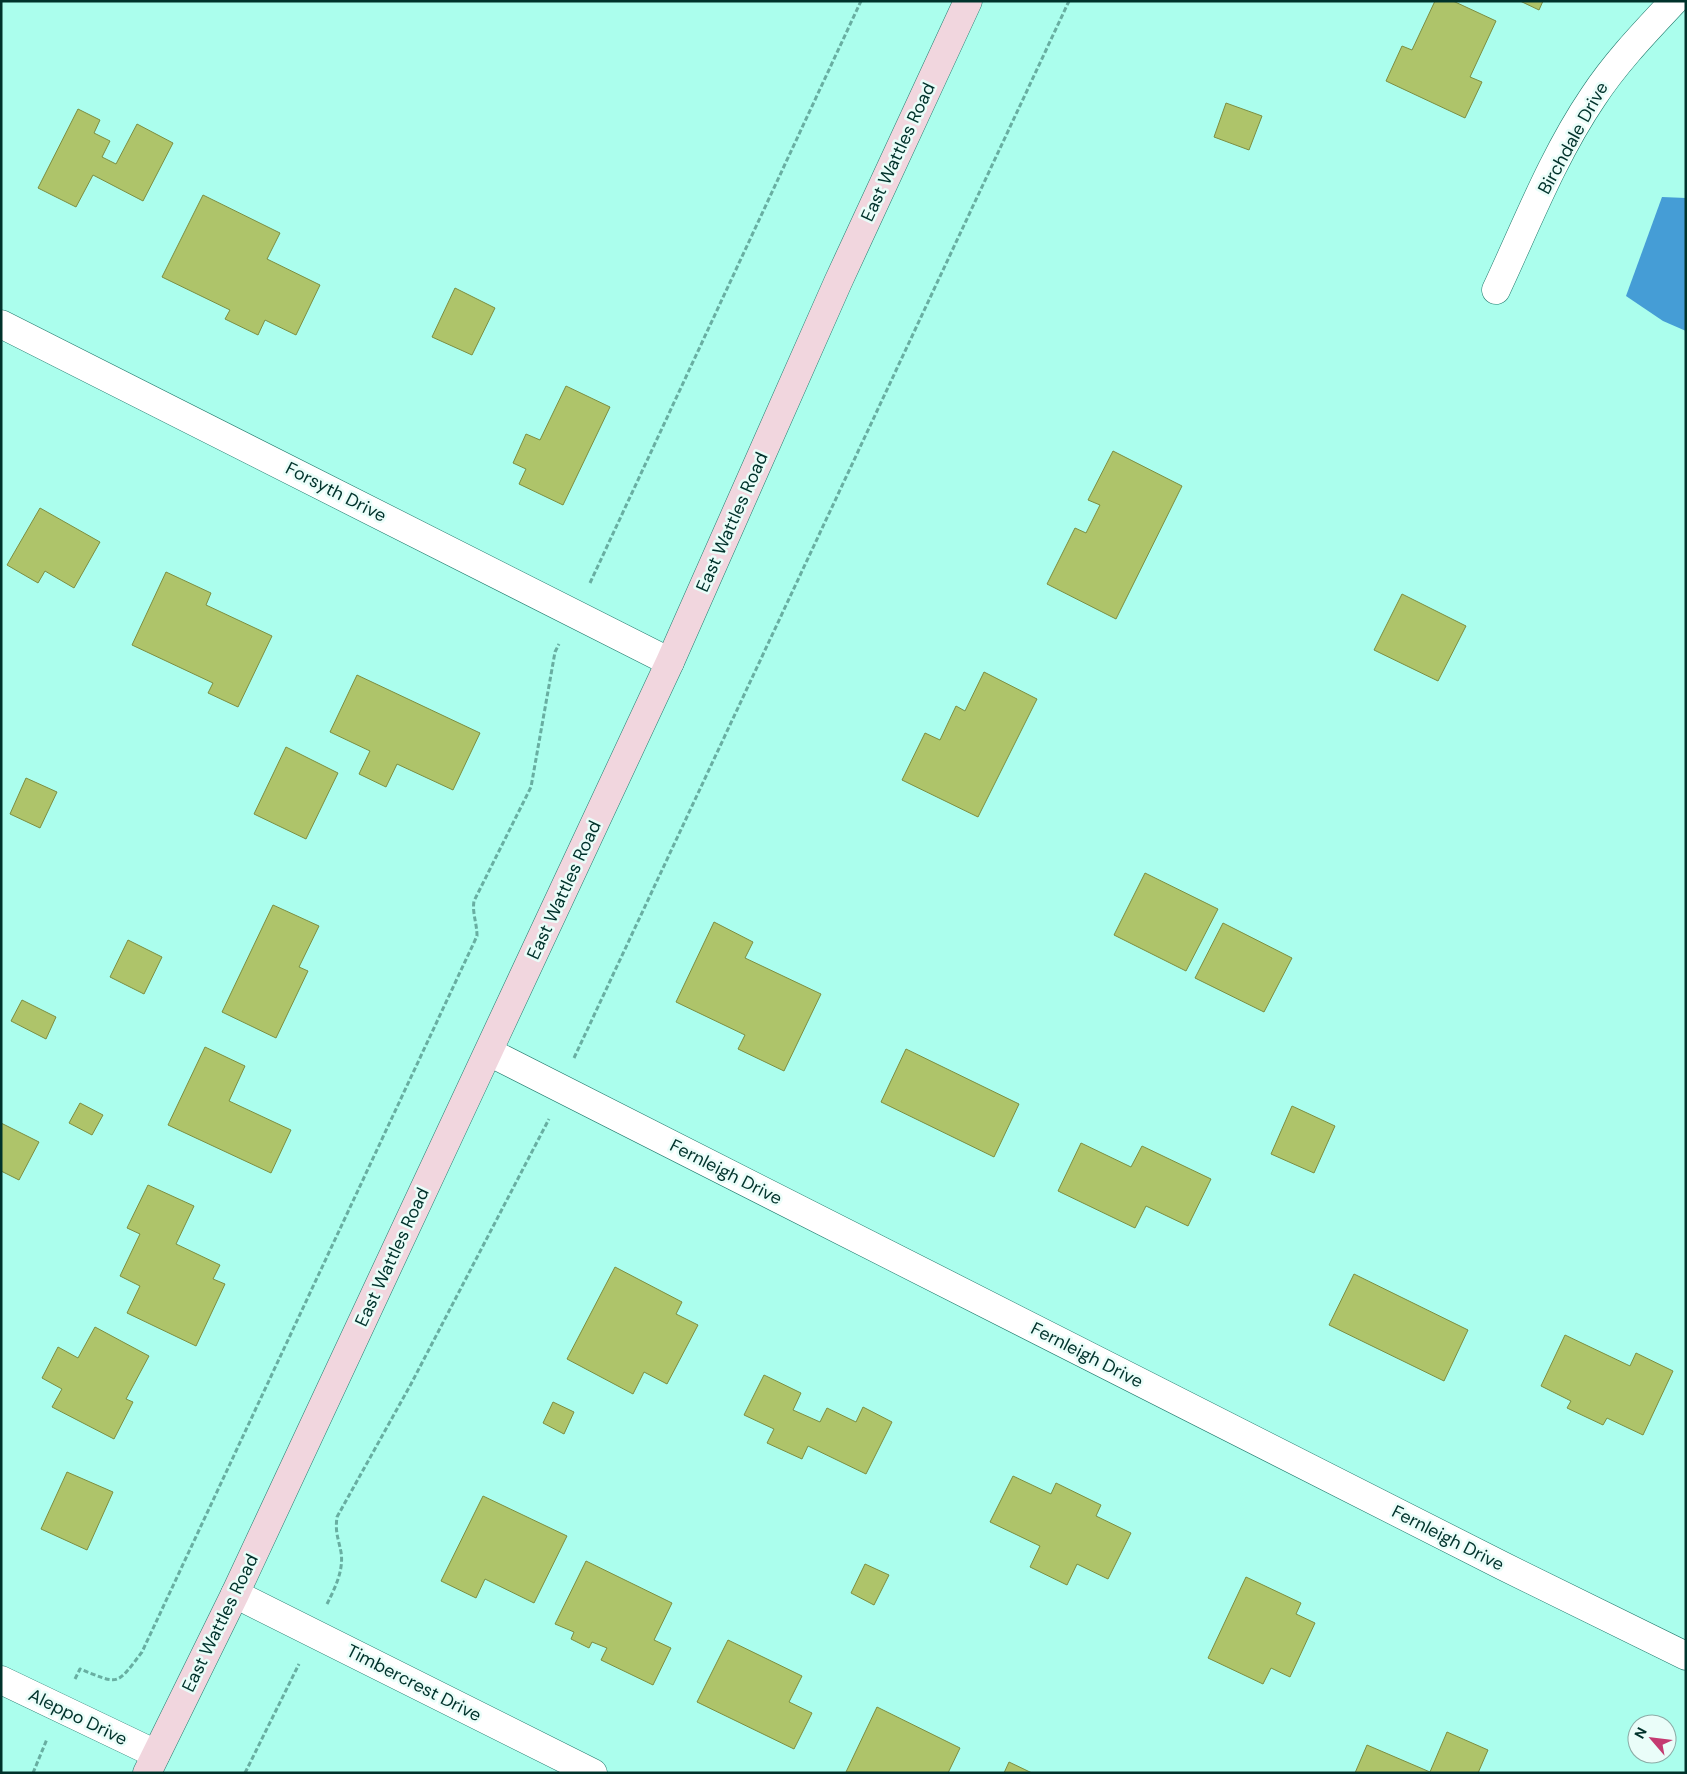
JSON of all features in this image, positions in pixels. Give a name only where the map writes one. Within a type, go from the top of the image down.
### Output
[{"type":"main road","name":"East Wattles Road","points":[[151,1764],[235,1594],[670,662],[834,291],[968,1]]},
{"type":"street","name":"Birchdale Drive","points":[[1496,290],[1564,147],[1592,98],[1623,56],[1674,1]]},
{"type":"street","name":"Forsyth Drive","points":[[1,324],[670,662]]},
{"type":"street","name":"Fernleigh Drive","points":[[489,1052],[1494,1562],[1686,1656]]},
{"type":"street","name":"Timbercrest Drive","points":[[235,1594],[593,1773]]},
{"type":"street","name":"Aleppo Drive","points":[[1,1680],[151,1764]]},
{"type":"path","points":[[589,584],[861,1]]},
{"type":"path","points":[[570,1067],[1069,1]]},
{"type":"path","points":[[80,1669],[109,1681],[122,1678],[142,1652],[286,1346],[477,936],[477,924],[472,911],[474,901],[531,786],[555,652],[559,644]]},
{"type":"path","points":[[324,1611],[339,1577],[341,1553],[335,1533],[337,1517],[411,1384],[554,1110]]},
{"type":"path","points":[[245,1773],[300,1662]]},
{"type":"path","points":[[33,1773],[50,1734]]},
{"type":"water","points":[[1662,197],[1686,198],[1686,331],[1663,321],[1626,296]]},
{"type":"building","points":[[1435,1],[1453,1],[1496,21],[1470,77],[1482,82],[1465,118],[1386,81],[1402,46],[1412,50]]},
{"type":"building","points":[[1520,1],[1543,1],[1539,10]]},
{"type":"building","points":[[1226,103],[1262,116],[1249,150],[1214,137]]},
{"type":"building","points":[[78,109],[100,120],[94,133],[110,141],[102,157],[116,164],[137,124],[173,143],[143,201],[93,175],[76,207],[38,188]]},
{"type":"building","points":[[203,195],[280,233],[267,259],[320,285],[296,335],[265,320],[258,335],[225,319],[230,310],[162,277]]},
{"type":"building","points":[[455,288],[495,308],[472,355],[432,337]]},
{"type":"building","points":[[566,386],[610,407],[563,505],[519,484],[526,469],[513,463],[526,434],[540,440]]},
{"type":"building","points":[[1113,451],[1182,486],[1116,619],[1047,584],[1075,528],[1086,533],[1100,505],[1088,500]]},
{"type":"building","points":[[40,508],[100,542],[74,588],[45,571],[38,583],[7,565]]},
{"type":"building","points":[[166,572],[211,593],[206,605],[272,636],[238,707],[208,693],[213,683],[132,645]]},
{"type":"building","points":[[1402,594],[1466,626],[1438,681],[1374,650]]},
{"type":"building","points":[[984,672],[1037,699],[978,817],[902,780],[925,733],[940,740],[956,706],[965,711]]},
{"type":"building","points":[[357,675],[480,733],[453,790],[397,764],[386,787],[359,774],[370,751],[330,732]]},
{"type":"building","points":[[286,747],[338,773],[306,839],[254,814]]},
{"type":"building","points":[[26,778],[57,792],[40,828],[10,814]]},
{"type":"building","points":[[1145,873],[1218,909],[1186,971],[1114,935]]},
{"type":"building","points":[[273,905],[319,926],[299,967],[308,971],[276,1038],[222,1012]]},
{"type":"building","points":[[714,922],[753,942],[745,958],[821,994],[784,1071],[738,1049],[745,1035],[676,1002]]},
{"type":"building","points":[[1223,923],[1292,958],[1264,1012],[1195,978]]},
{"type":"building","points":[[128,940],[162,957],[144,994],[110,977]]},
{"type":"building","points":[[22,1000],[56,1017],[46,1039],[11,1021]]},
{"type":"building","points":[[205,1047],[245,1066],[229,1101],[291,1130],[271,1173],[168,1125]]},
{"type":"building","points":[[906,1049],[1019,1104],[994,1157],[881,1102]]},
{"type":"building","points":[[80,1103],[103,1115],[92,1135],[69,1123]]},
{"type":"building","points":[[1292,1106],[1335,1126],[1314,1173],[1271,1154]]},
{"type":"building","points":[[1,1123],[39,1142],[19,1180],[1,1171]]},
{"type":"building","points":[[1081,1143],[1131,1167],[1142,1146],[1211,1179],[1188,1226],[1146,1206],[1135,1228],[1058,1191]]},
{"type":"building","points":[[148,1185],[194,1206],[176,1244],[220,1265],[213,1279],[225,1284],[196,1346],[127,1313],[140,1286],[120,1276],[140,1234],[127,1228]]},
{"type":"building","points":[[615,1267],[682,1302],[676,1314],[698,1325],[667,1384],[644,1372],[633,1394],[567,1359]]},
{"type":"building","points":[[1354,1274],[1468,1330],[1444,1381],[1329,1325]]},
{"type":"building","points":[[95,1327],[149,1356],[126,1399],[133,1402],[114,1439],[52,1407],[62,1389],[42,1378],[58,1347],[78,1358]]},
{"type":"building","points":[[1565,1335],[1630,1366],[1636,1353],[1673,1371],[1643,1435],[1607,1418],[1603,1425],[1567,1408],[1571,1401],[1541,1386]]},
{"type":"building","points":[[764,1375],[801,1393],[793,1410],[820,1422],[827,1408],[856,1422],[863,1407],[892,1422],[866,1474],[808,1446],[802,1459],[767,1443],[774,1429],[744,1415]]},
{"type":"building","points":[[553,1402],[574,1412],[564,1434],[543,1423]]},
{"type":"building","points":[[67,1472],[113,1492],[87,1550],[41,1529]]},
{"type":"building","points":[[1013,1476],[1051,1494],[1056,1483],[1101,1505],[1096,1516],[1131,1533],[1108,1579],[1077,1564],[1067,1585],[1030,1567],[1040,1546],[990,1522]]},
{"type":"building","points":[[483,1496],[567,1536],[534,1603],[485,1579],[476,1598],[441,1581]]},
{"type":"building","points":[[586,1561],[672,1603],[654,1640],[671,1648],[653,1685],[601,1660],[607,1648],[592,1642],[589,1648],[571,1639],[574,1632],[555,1624]]},
{"type":"building","points":[[865,1564],[889,1575],[874,1605],[851,1593]]},
{"type":"building","points":[[1246,1577],[1301,1603],[1296,1614],[1315,1623],[1290,1677],[1271,1668],[1263,1684],[1208,1658]]},
{"type":"building","points":[[728,1640],[802,1676],[789,1702],[812,1713],[794,1749],[697,1702]]},
{"type":"building","points":[[877,1707],[960,1748],[948,1773],[846,1772]]},
{"type":"building","points":[[1447,1732],[1488,1750],[1478,1773],[1355,1773],[1367,1745],[1430,1772]]},
{"type":"building","points":[[1009,1762],[1032,1773],[1004,1773]]}]
